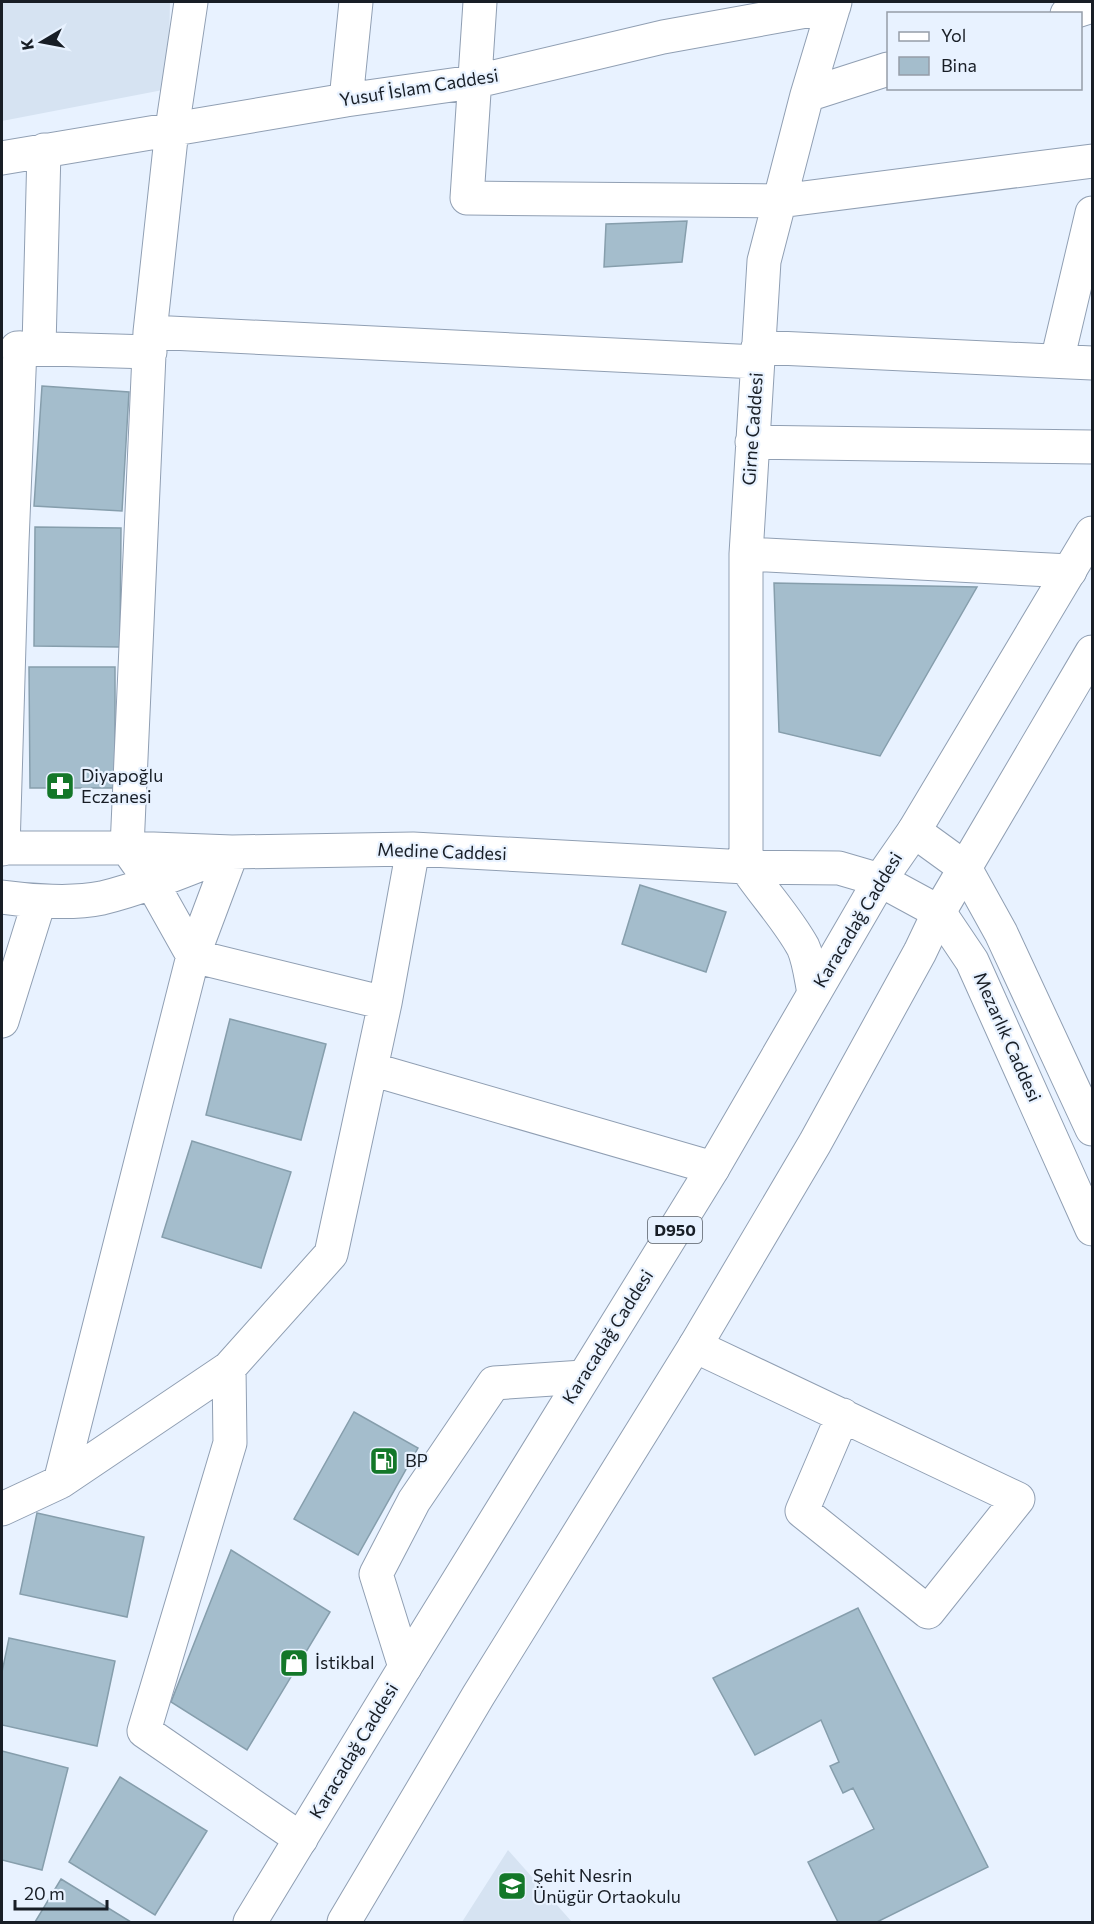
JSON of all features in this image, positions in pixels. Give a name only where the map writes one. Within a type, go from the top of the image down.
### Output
[{"type":"main road","points":[[191,2],[172,129],[150,342],[127,848],[152,883],[193,956],[385,1003]]},
{"type":"main road","points":[[346,100],[356,2]]},
{"type":"main road","points":[[480,2],[467,198],[780,201],[1092,160]]},
{"type":"main road","name":"Yusuf İslam Caddesi","points":[[2,158],[346,100],[473,82],[663,37],[835,4]]},
{"type":"main road","name":"Girne Caddesi","points":[[746,867],[746,554],[764,261],[807,95],[835,4]]},
{"type":"main road","points":[[1073,12],[1092,6]]},
{"type":"main road","points":[[807,95],[887,69]]},
{"type":"main road","points":[[2,848],[20,348],[44,150]]},
{"type":"main road","points":[[1057,361],[1092,213]]},
{"type":"main road","points":[[20,348],[150,342],[1092,363]]},
{"type":"main road","points":[[752,442],[1092,447]]},
{"type":"main road","name":"Karacadağ Caddesi","points":[[250,1923],[713,1168],[880,880],[914,831],[1092,533]]},
{"type":"main road","points":[[746,554],[1070,571]]},
{"type":"main road","points":[[344,1923],[478,1696],[695,1346],[815,1143],[920,952],[939,912],[1092,652]]},
{"type":"main road","name":"Mezarlık Caddesi","points":[[914,831],[965,868],[1000,933],[1092,1129]]},
{"type":"main road","name":"Medine Caddesi","points":[[2,848],[127,848],[232,852],[412,849],[746,867],[839,868],[880,880]]},
{"type":"main road","points":[[2,1509],[60,1482],[229,1368],[331,1254],[385,1003],[412,849]]},
{"type":"main road","points":[[2,897],[39,902],[100,898],[152,883],[232,852]]},
{"type":"main road","points":[[60,1482],[193,956],[232,852]]},
{"type":"main road","points":[[746,867],[804,949],[814,993]]},
{"type":"main road","name":"Mezarlık Caddesi","points":[[880,880],[939,912],[972,961],[1092,1229]]},
{"type":"main road","points":[[2,1021],[39,902]]},
{"type":"main road","points":[[371,1069],[713,1168]]},
{"type":"main road","points":[[695,1346],[843,1415],[1018,1499],[927,1612],[802,1511],[843,1415]]},
{"type":"main road","points":[[229,1368],[230,1443],[144,1731],[301,1839]]},
{"type":"main road","points":[[405,1667],[376,1574],[414,1501],[494,1383],[583,1377]]},
{"type":"shaded area","points":[[2,2],[170,2],[168,89],[2,121]]},
{"type":"shaded area","name":"Şehit Nesrin Ünügür Ortaokulu","points":[[508,1850],[572,1922],[462,1922]]},
{"type":"building","points":[[687,221],[682,262],[604,267],[606,224]]},
{"type":"building","points":[[42,386],[129,392],[122,511],[34,506]]},
{"type":"building","points":[[35,527],[121,528],[120,647],[34,646]]},
{"type":"building","points":[[774,583],[977,587],[880,756],[779,732]]},
{"type":"building","points":[[29,667],[115,667],[115,788],[30,788]]},
{"type":"building","points":[[640,885],[726,912],[706,972],[622,944]]},
{"type":"building","points":[[230,1019],[326,1044],[301,1140],[206,1115]]},
{"type":"building","points":[[192,1141],[291,1172],[261,1268],[162,1237]]},
{"type":"building","points":[[354,1412],[418,1448],[358,1555],[294,1519]]},
{"type":"building","points":[[37,1513],[144,1537],[127,1617],[20,1594]]},
{"type":"building","points":[[231,1550],[330,1612],[247,1750],[171,1702]]},
{"type":"building","points":[[858,1608],[988,1867],[877,1922],[838,1922],[808,1862],[874,1829],[853,1788],[843,1793],[830,1766],[839,1762],[821,1720],[755,1755],[713,1678]]},
{"type":"building","points":[[9,1638],[115,1661],[97,1746],[2,1725],[2,1672]]},
{"type":"building","points":[[2,1751],[68,1768],[42,1870],[2,1860]]},
{"type":"building","points":[[120,1777],[207,1831],[155,1915],[69,1862]]},
{"type":"building","points":[[61,1879],[131,1922],[35,1922]]},
{"type":"place","name":"Diyapoğlu Eczanesi","points":[[60,786]]},
{"type":"place","name":"BP","points":[[384,1461]]},
{"type":"place","name":"İstikbal","points":[[294,1663]]},
{"type":"place","name":"Şehit Nesrin Ünügür Ortaokulu","points":[[512,1886]]}]
